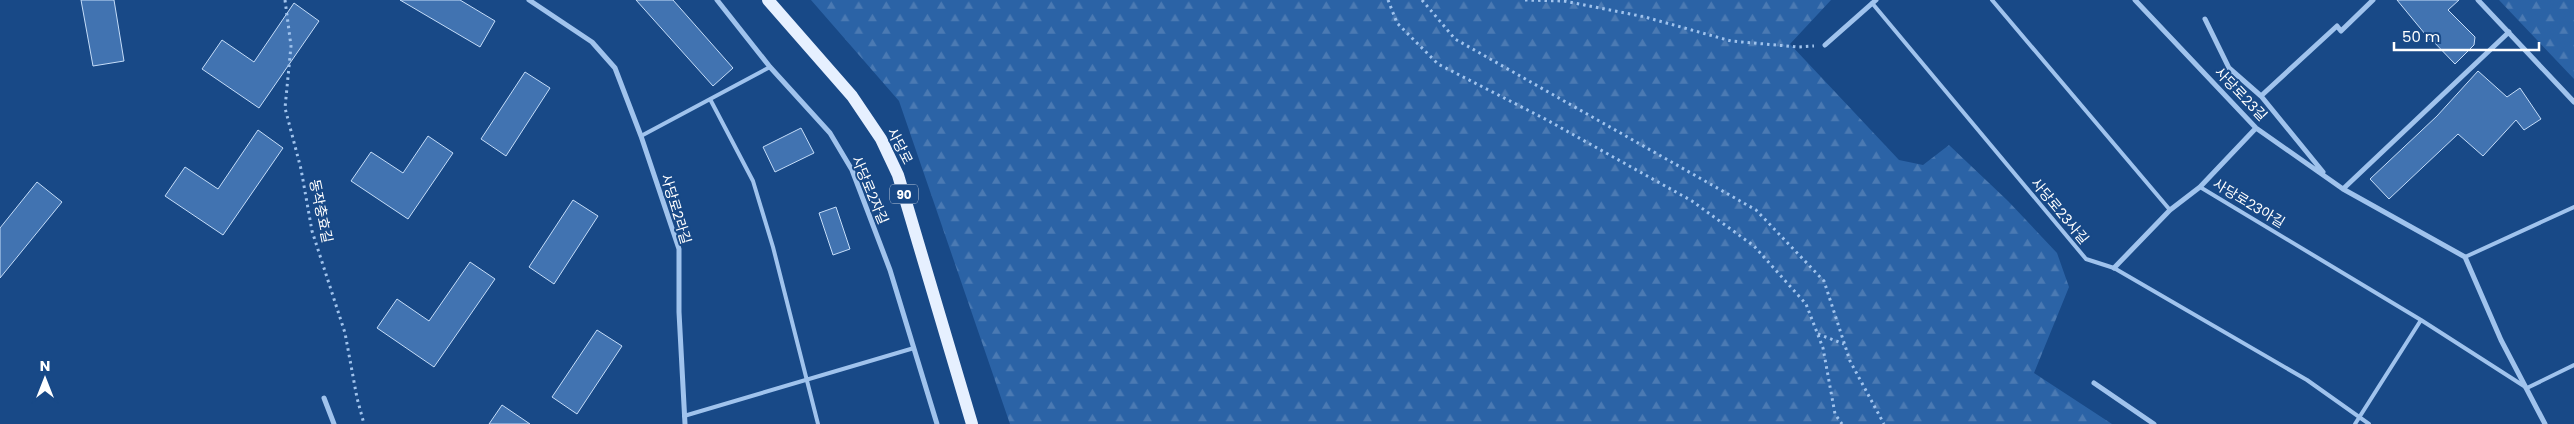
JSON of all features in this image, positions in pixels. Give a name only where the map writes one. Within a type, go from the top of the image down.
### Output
[{"type":"main road","name":"사당로","points":[[768,0],[852,96],[881,139],[898,175],[972,424]]},
{"type":"street","name":"사당로2라길","points":[[529,0],[592,42],[615,68],[641,136],[679,249],[679,312],[685,424]]},
{"type":"street","name":"사당로2자길","points":[[717,0],[770,67],[830,133],[852,170],[890,270],[937,424]]},
{"type":"street","name":"사당로23길","points":[[2135,0],[2256,128],[2326,176],[2343,190],[2465,257]]},
{"type":"street","points":[[2261,96],[2336,26],[2341,30],[2373,0]]},
{"type":"street","points":[[2478,0],[2574,102]]},
{"type":"street","points":[[1825,45],[1874,2]]},
{"type":"street","points":[[2205,19],[2229,68],[2261,96],[2326,176]]},
{"type":"street","points":[[2343,190],[2509,32]]},
{"type":"street","points":[[2200,187],[2256,128]]},
{"type":"street","name":"사당로23아길","points":[[2114,268],[2170,210],[2200,187]]},
{"type":"street","points":[[2465,257],[2501,340],[2545,424]]},
{"type":"street","points":[[2094,382],[2154,424]]},
{"type":"street","points":[[324,398],[334,424]]},
{"type":"lane","points":[[1992,0],[2170,210]]},
{"type":"lane","name":"사당로23사길","points":[[1874,2],[2086,259],[2114,268],[2307,380],[2370,424]]},
{"type":"lane","points":[[641,136],[770,67]]},
{"type":"lane","points":[[710,99],[753,181],[773,246],[818,424]]},
{"type":"lane","name":"사당로23아길","points":[[2200,187],[2421,320],[2527,388]]},
{"type":"lane","points":[[2465,257],[2574,207]]},
{"type":"lane","points":[[2355,424],[2421,320]]},
{"type":"lane","points":[[684,416],[914,348]]},
{"type":"lane","points":[[2527,388],[2574,365]]},
{"type":"path","name":"동작충효길","points":[[285,0],[291,46],[285,108],[301,169],[312,231],[346,333],[357,398],[364,424]]},
{"type":"path","points":[[1388,0],[1397,23],[1438,64],[1547,120],[1692,201],[1754,246],[1806,304],[1823,348],[1835,414],[1842,424]]},
{"type":"path","points":[[1422,0],[1454,39],[1756,210],[1824,281],[1850,361],[1884,424]]},
{"type":"path","points":[[1525,0],[1564,1],[1645,17],[1731,41],[1798,47],[1825,45]]},
{"type":"path","points":[[1818,334],[1844,344]]},
{"type":"green space","points":[[811,0],[1831,0],[1790,44],[1899,160],[1923,165],[1949,145],[2008,201],[2057,253],[2069,287],[2034,373],[2112,424],[1010,424],[899,101]]},
{"type":"green space","points":[[2499,0],[2574,0],[2574,79]]},
{"type":"building","points":[[81,0],[114,0],[124,61],[93,66]]},
{"type":"building","points":[[400,0],[460,0],[495,21],[480,47]]},
{"type":"building","points":[[636,0],[673,0],[733,68],[713,86]]},
{"type":"building","points":[[2397,0],[2459,0],[2448,10],[2475,37],[2474,45],[2455,64],[2430,40]]},
{"type":"building","points":[[294,3],[319,21],[259,108],[202,69],[222,40],[254,62]]},
{"type":"building","points":[[2478,71],[2507,97],[2520,88],[2541,119],[2524,130],[2516,120],[2483,156],[2458,134],[2389,199],[2370,179],[2437,116]]},
{"type":"building","points":[[525,72],[550,88],[506,156],[481,139]]},
{"type":"building","points":[[801,128],[814,153],[775,172],[763,147]]},
{"type":"building","points":[[258,130],[283,148],[223,235],[165,196],[185,167],[218,189]]},
{"type":"building","points":[[428,136],[453,153],[408,219],[351,181],[371,152],[403,173]]},
{"type":"building","points":[[37,182],[62,202],[0,278],[0,228]]},
{"type":"building","points":[[573,200],[598,216],[554,284],[529,267]]},
{"type":"building","points":[[836,207],[850,249],[833,255],[819,213]]},
{"type":"building","points":[[470,262],[495,279],[434,367],[377,328],[397,299],[429,321]]},
{"type":"building","points":[[597,330],[622,346],[577,414],[552,397]]},
{"type":"building","points":[[502,405],[530,424],[489,424]]}]
